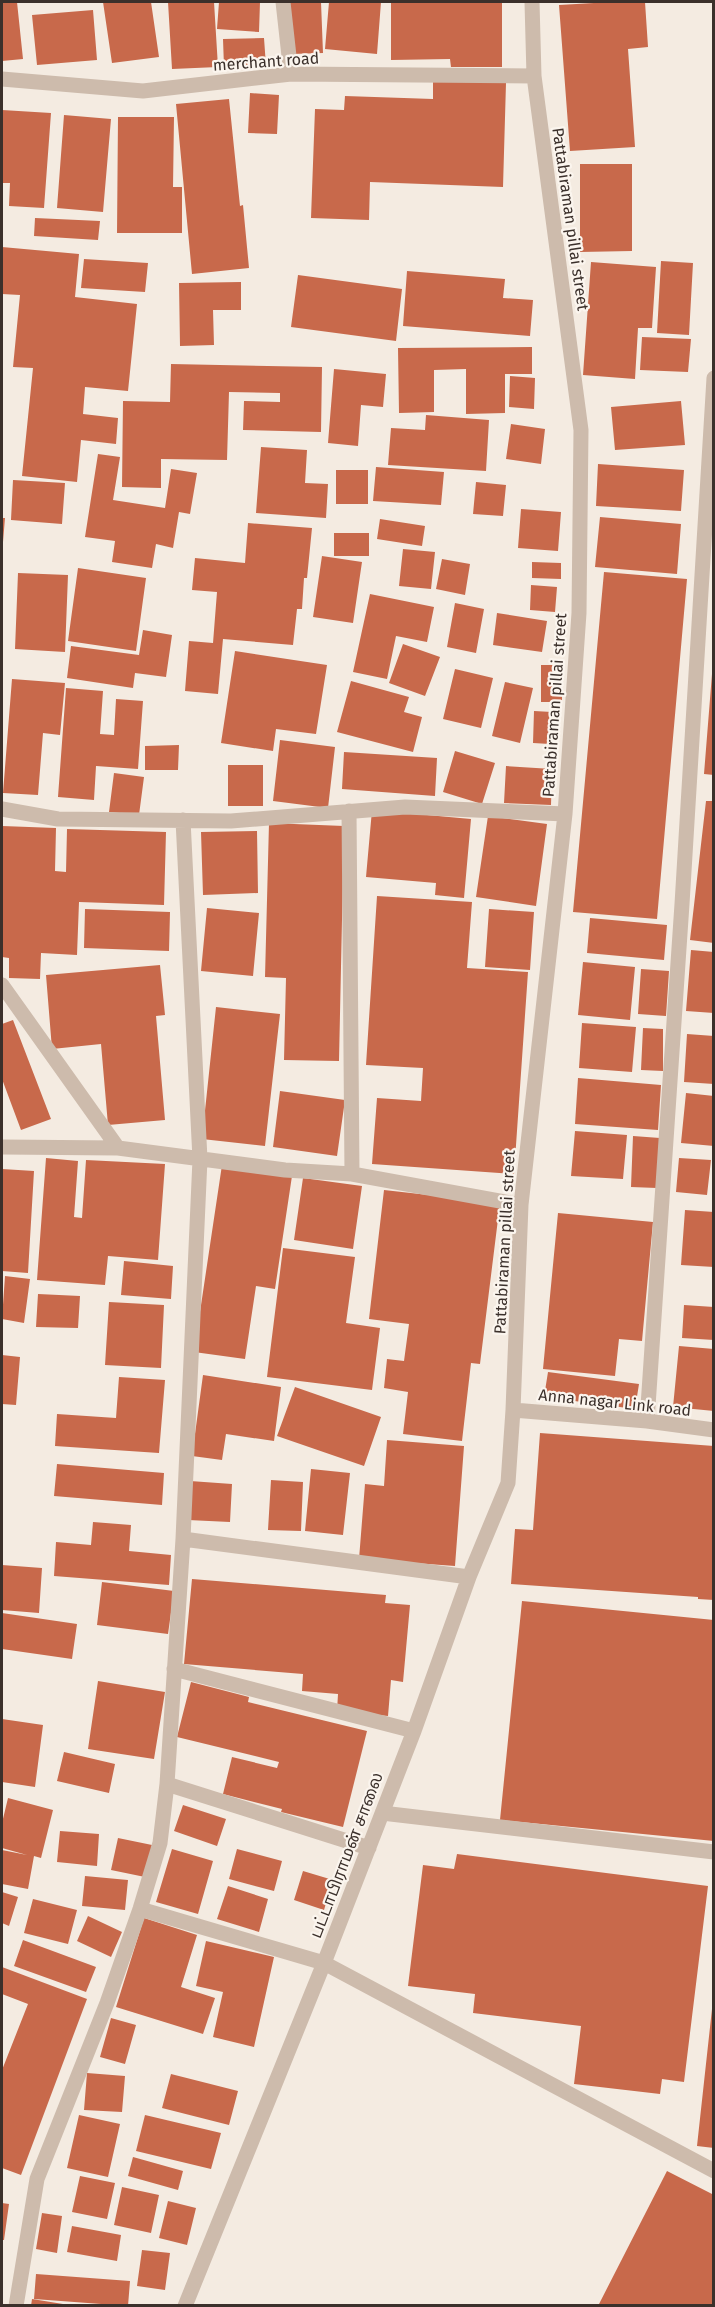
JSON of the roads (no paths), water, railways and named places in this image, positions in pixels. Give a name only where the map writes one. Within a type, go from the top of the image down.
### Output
[{"type":"street","points":[[283,2],[291,74]]},
{"type":"street","name":"Pattabiraman pillai street","points":[[513,1410],[521,1205],[565,814],[579,613],[580,430],[534,76],[532,2]]},
{"type":"street","name":"merchant road","points":[[2,79],[143,91],[291,74],[534,76]]},
{"type":"street","points":[[647,1421],[714,378]]},
{"type":"street","points":[[2,809],[58,819],[231,821],[405,807],[565,814]]},
{"type":"street","points":[[349,811],[352,1174]]},
{"type":"street","points":[[16,2306],[37,2179],[107,2003],[140,1909],[160,1843],[167,1784],[183,1539],[200,1159],[183,820]]},
{"type":"street","points":[[2,985],[118,1148]]},
{"type":"street","points":[[2,1147],[118,1148],[285,1170],[352,1174],[521,1205]]},
{"type":"street","name":"Anna nagar Link road","points":[[513,1410],[647,1421],[714,1430]]},
{"type":"street","name":"பட்டாபிராமன் சாலை","points":[[185,2306],[369,1848],[470,1577],[508,1483],[513,1410]]},
{"type":"street","points":[[183,1539],[470,1577]]},
{"type":"street","points":[[174,1669],[414,1731]]},
{"type":"street","points":[[167,1784],[369,1848]]},
{"type":"street","points":[[382,1813],[714,1852]]},
{"type":"street","points":[[140,1909],[324,1962],[714,2171]]}]
